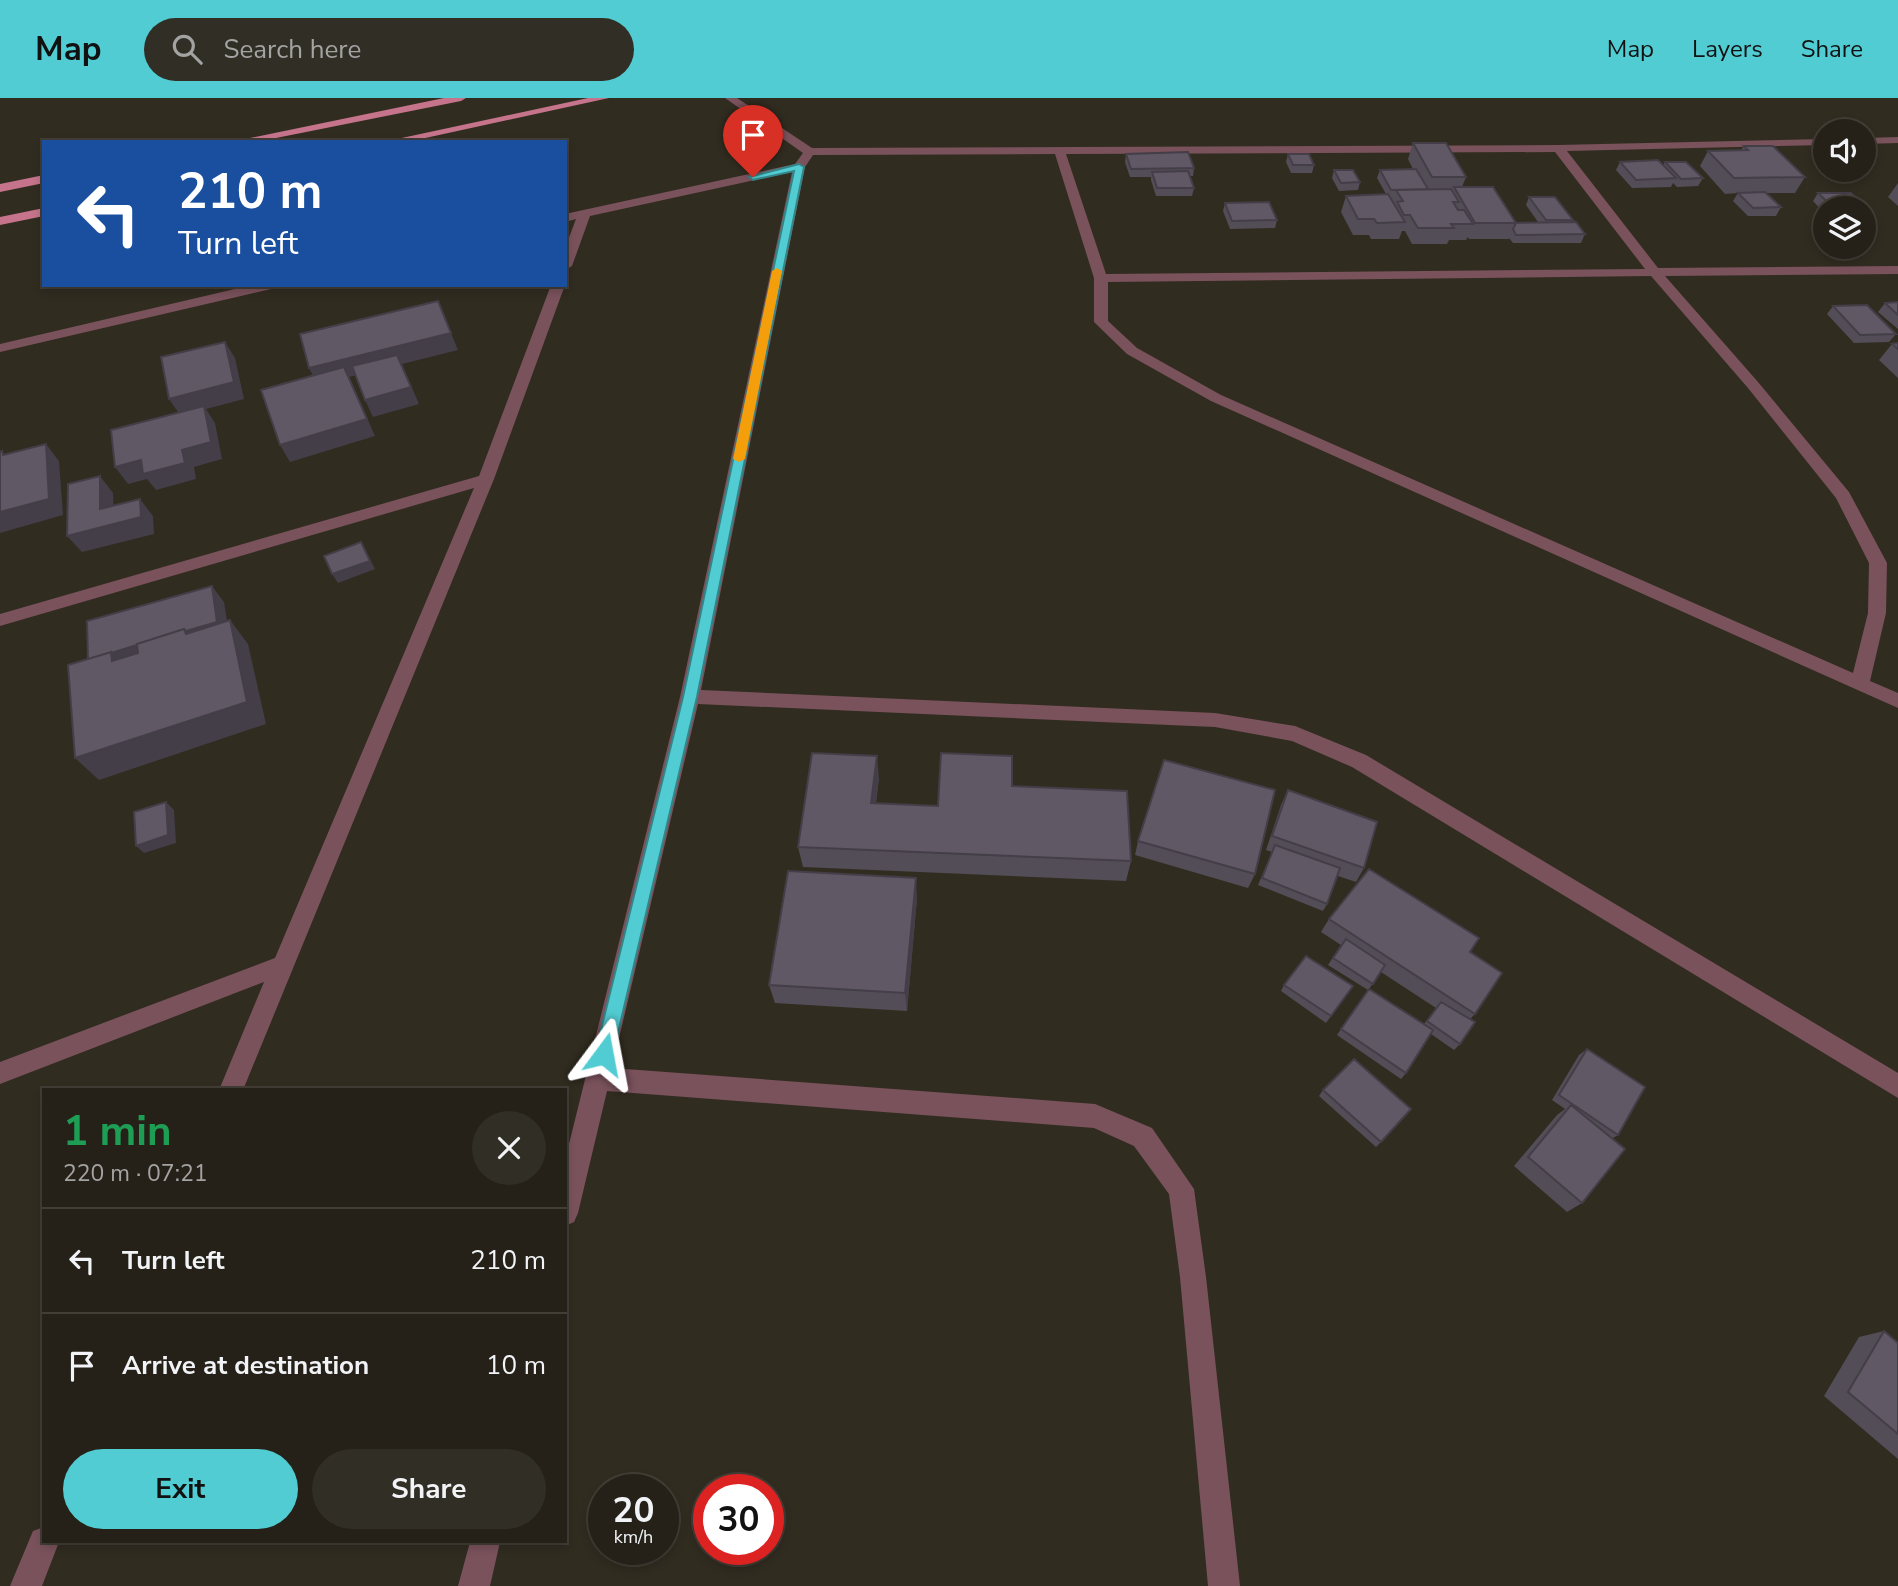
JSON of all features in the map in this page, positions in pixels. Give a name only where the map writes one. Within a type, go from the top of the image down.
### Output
[{"type":"main road","points":[[247,140],[461,98]]},
{"type":"main road","points":[[398,140],[604,98]]},
{"type":"main road","points":[[0,188],[42,179]]},
{"type":"main road","points":[[0,220],[42,212]]},
{"type":"street","points":[[730,98],[804,160]]},
{"type":"street","points":[[1876,141],[1898,140]]},
{"type":"street","points":[[567,218],[804,160],[1059,150],[1558,148],[1813,142]]},
{"type":"street","points":[[1558,148],[1655,273],[1843,496],[1878,563],[1877,613],[1860,683]]},
{"type":"street","points":[[1059,150],[1101,278],[1101,322],[1132,351],[1216,398],[1898,701]]},
{"type":"street","points":[[567,1205],[690,697],[804,160]]},
{"type":"street","points":[[567,261],[585,213]]},
{"type":"street","points":[[1101,278],[1898,270]]},
{"type":"street","points":[[0,348],[262,287]]},
{"type":"street","points":[[232,1088],[486,479],[557,287]]},
{"type":"street","points":[[0,620],[486,479]]},
{"type":"street","points":[[690,697],[1215,720],[1295,734],[1359,761],[1898,1086]]},
{"type":"street","points":[[0,1073],[283,965]]},
{"type":"street","points":[[598,1079],[1095,1116],[1143,1137],[1181,1189],[1193,1278],[1224,1586]]},
{"type":"street","points":[[26,1586],[44,1543]]},
{"type":"street","points":[[474,1586],[485,1543]]},
{"type":"building","points":[[1413,143],[1446,143],[1466,177],[1432,177]]},
{"type":"building","points":[[1744,146],[1773,146],[1805,177],[1734,178],[1708,151],[1748,150]]},
{"type":"building","points":[[1188,152],[1194,168],[1131,169],[1126,154]]},
{"type":"building","points":[[1288,154],[1309,154],[1314,165],[1293,165]]},
{"type":"building","points":[[1658,160],[1676,178],[1636,180],[1620,162]]},
{"type":"building","points":[[1665,162],[1686,162],[1703,178],[1681,179]]},
{"type":"building","points":[[1416,169],[1428,189],[1391,190],[1380,170]]},
{"type":"building","points":[[1334,170],[1353,170],[1360,182],[1341,183]]},
{"type":"building","points":[[1188,171],[1194,188],[1157,188],[1152,172]]},
{"type":"building","points":[[1454,187],[1493,187],[1516,223],[1475,223]]},
{"type":"building","points":[[1451,189],[1459,202],[1453,202],[1458,210],[1464,210],[1473,224],[1451,224],[1454,228],[1418,228],[1410,215],[1404,215],[1397,202],[1403,201],[1396,190]]},
{"type":"building","points":[[1765,192],[1781,207],[1753,208],[1738,193]]},
{"type":"building","points":[[1818,193],[1851,193],[1854,196],[1821,196]]},
{"type":"building","points":[[1388,194],[1405,222],[1377,223],[1374,219],[1358,219],[1346,196]]},
{"type":"building","points":[[1529,197],[1555,197],[1573,220],[1546,220]]},
{"type":"building","points":[[1269,202],[1277,220],[1232,221],[1225,203]]},
{"type":"building","points":[[1576,222],[1585,234],[1516,235],[1513,229],[1516,223],[1508,223]]},
{"type":"building","points":[[438,301],[451,333],[309,368],[300,334]]},
{"type":"building","points":[[1898,302],[1898,315],[1885,303]]},
{"type":"building","points":[[1867,305],[1896,334],[1860,335],[1833,306]]},
{"type":"building","points":[[225,342],[234,382],[169,399],[161,357]]},
{"type":"building","points":[[397,355],[411,387],[365,400],[352,366]]},
{"type":"building","points":[[344,367],[367,419],[280,445],[261,390]]},
{"type":"building","points":[[204,406],[211,442],[182,450],[185,463],[143,474],[141,460],[115,467],[111,430]]},
{"type":"building","points":[[46,444],[49,499],[0,512],[0,452],[2,451],[3,455]]},
{"type":"building","points":[[100,476],[100,509],[140,499],[141,517],[67,536],[68,484]]},
{"type":"building","points":[[361,542],[370,561],[332,574],[324,556]]},
{"type":"building","points":[[212,586],[217,622],[186,631],[184,629],[88,659],[87,621]]},
{"type":"building","points":[[230,620],[247,702],[75,758],[68,665],[111,652],[112,661],[138,653],[137,644],[184,629],[186,634]]},
{"type":"building","points":[[812,753],[877,756],[871,803],[938,806],[941,753],[1012,756],[1012,786],[1127,791],[1131,861],[798,847]]},
{"type":"building","points":[[1164,760],[1275,790],[1255,874],[1138,841]]},
{"type":"building","points":[[1288,790],[1377,822],[1364,868],[1272,836]]},
{"type":"building","points":[[166,802],[168,835],[136,846],[134,812]]},
{"type":"building","points":[[1275,845],[1340,868],[1327,904],[1262,878]]},
{"type":"building","points":[[1369,869],[1479,938],[1470,952],[1502,973],[1475,1014],[1329,919]]},
{"type":"building","points":[[788,871],[916,878],[905,993],[769,985]]},
{"type":"building","points":[[1346,939],[1385,965],[1373,984],[1333,958]]},
{"type":"building","points":[[1306,956],[1353,986],[1331,1016],[1284,985]]},
{"type":"building","points":[[1369,989],[1433,1030],[1406,1073],[1341,1029]]},
{"type":"building","points":[[1441,1002],[1475,1022],[1460,1044],[1427,1021]]},
{"type":"building","points":[[1587,1049],[1645,1087],[1618,1135],[1559,1095]]},
{"type":"building","points":[[1354,1059],[1411,1109],[1381,1142],[1323,1090]]},
{"type":"building","points":[[1571,1105],[1625,1149],[1582,1203],[1528,1157]]},
{"type":"building","points":[[1884,1331],[1898,1343],[1898,1434],[1848,1392]]},
{"type":"slow traffic","points":[[739,459],[777,271]]},
{"type":"route","points":[[604,1054],[690,697],[799,167],[753,177]]}]
